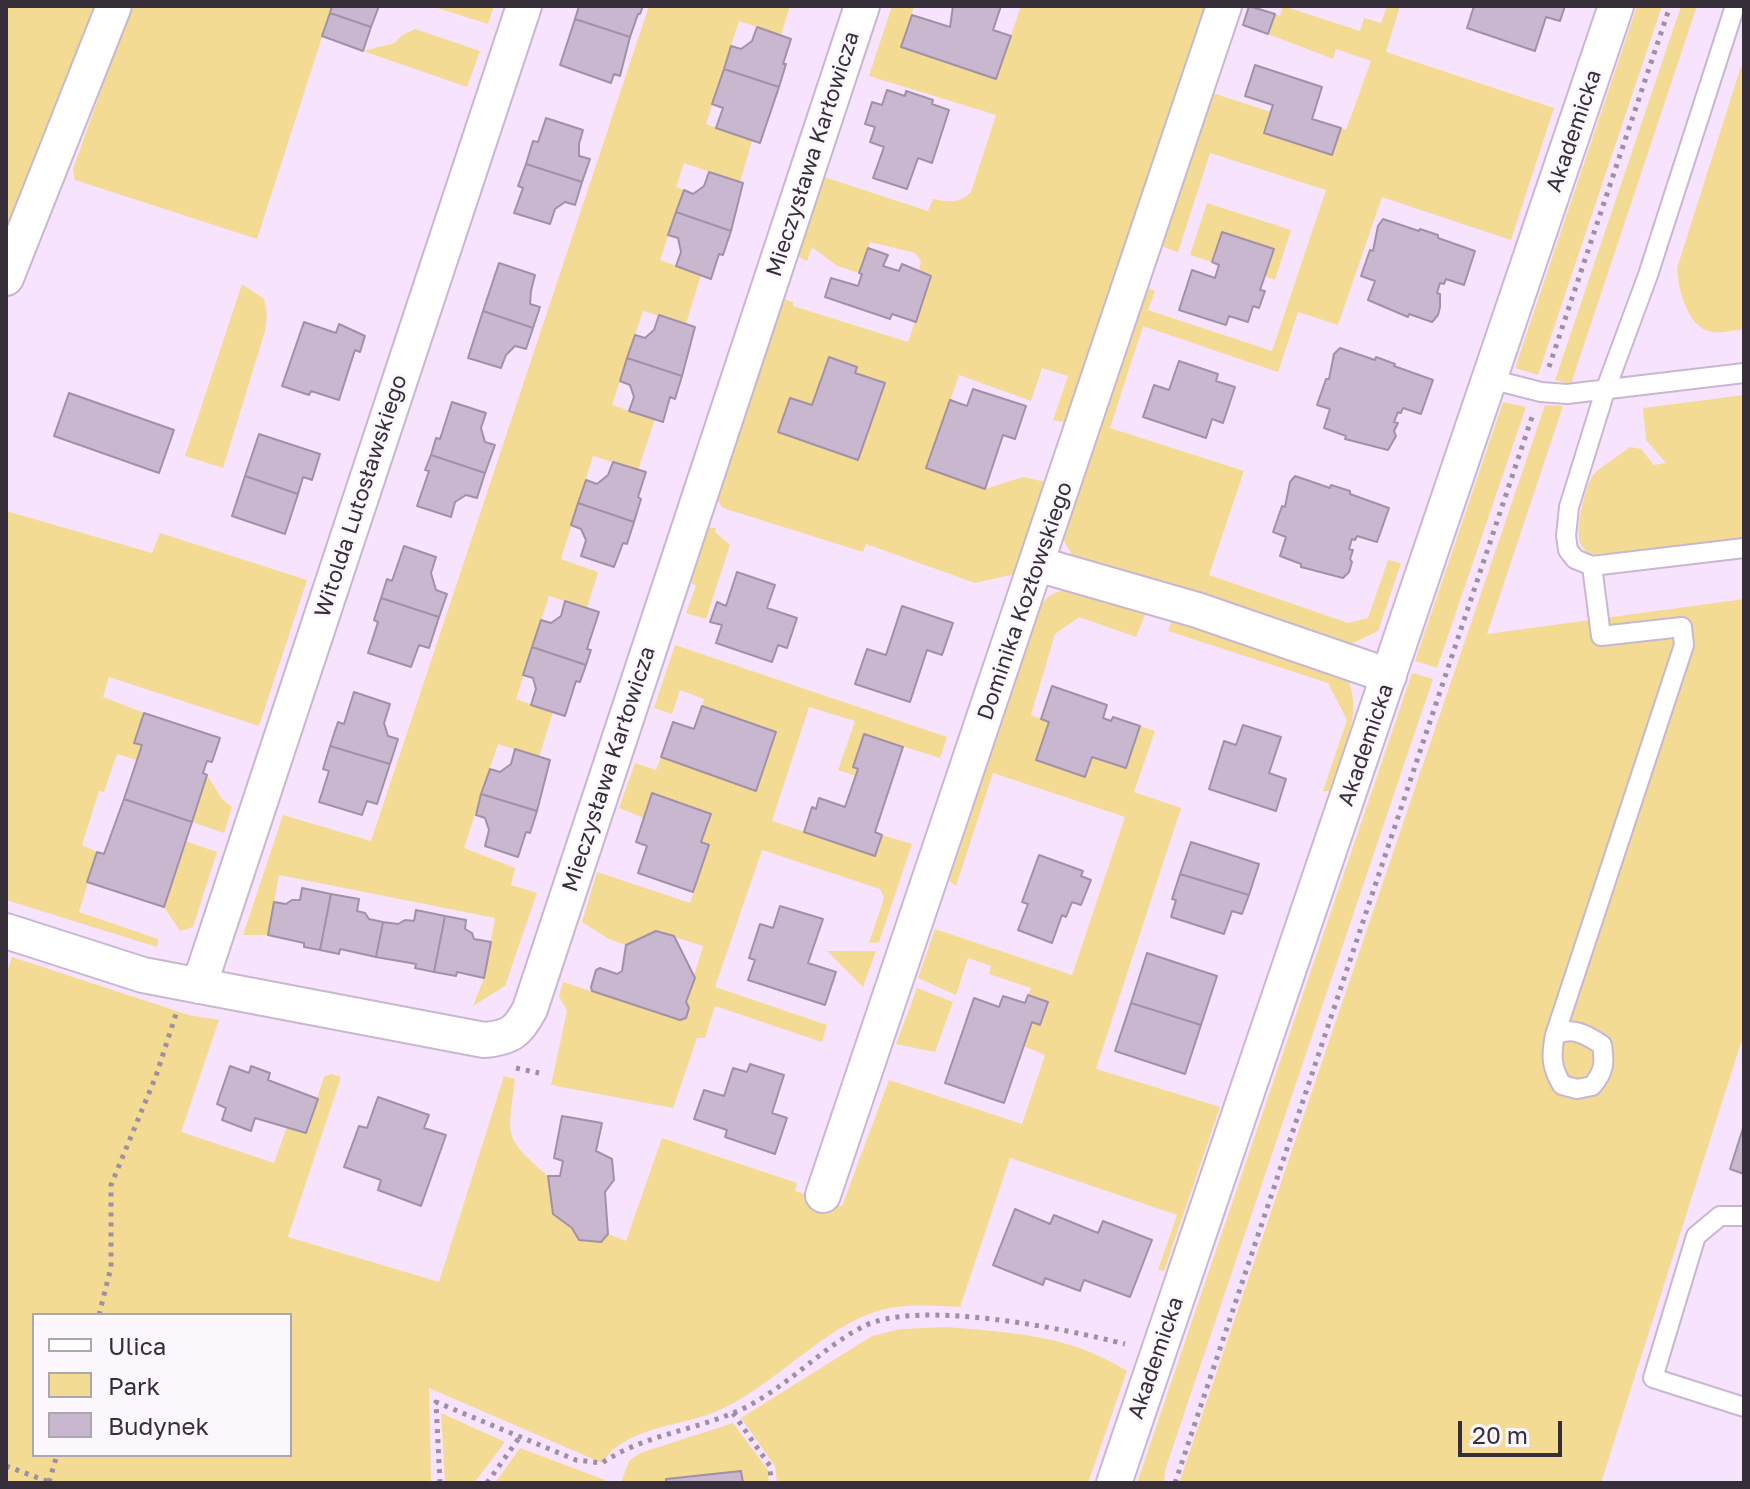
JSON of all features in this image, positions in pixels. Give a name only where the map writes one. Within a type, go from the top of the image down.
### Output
[{"type":"street","points":[[6,278],[114,6]]},
{"type":"street","name":"Witolda Lutosławskiego","points":[[190,995],[524,6]]},
{"type":"street","name":"Mieczysława Karłowicza","points":[[6,931],[143,975],[190,995],[484,1040],[502,1038],[520,1028],[530,1009],[862,6]]},
{"type":"street","name":"Dominika Kozłowskiego","points":[[823,1195],[1224,6]]},
{"type":"street","name":"Akademicka","points":[[1114,1483],[1616,6]]},
{"type":"street","points":[[1037,564],[1197,610],[1389,676]]},
{"type":"lane","points":[[1735,6],[1648,275],[1605,391],[1567,519],[1568,550],[1575,559],[1592,566],[1744,548]]},
{"type":"lane","points":[[1490,379],[1541,392],[1567,394],[1744,373]]},
{"type":"lane","points":[[1555,1035],[1684,645],[1682,627],[1601,636],[1592,566]]},
{"type":"lane","points":[[1744,1216],[1720,1216],[1696,1236],[1653,1378],[1744,1407]]},
{"type":"path","points":[[1175,1483],[1670,6]]},
{"type":"path","points":[[100,1313],[111,1267],[111,1185],[190,995]]},
{"type":"path","points":[[440,1483],[436,1402],[576,1460],[602,1463],[625,1448],[707,1424],[733,1413],[795,1376],[849,1334],[885,1319],[933,1315],[995,1320],[1068,1329],[1157,1352]]},
{"type":"path","points":[[733,1413],[770,1466],[771,1483]]},
{"type":"path","points":[[487,1483],[519,1438]]},
{"type":"path","points":[[6,1466],[50,1482],[56,1457]]},
{"type":"green space","points":[[6,6],[106,6],[6,259]]},
{"type":"green space","points":[[131,6],[332,6],[257,239],[75,180],[73,169]]},
{"type":"green space","points":[[431,6],[494,6],[488,24]]},
{"type":"green space","points":[[649,6],[790,6],[781,35],[739,21],[706,124],[752,141],[740,182],[684,163],[676,187],[684,190],[660,260],[701,275],[686,324],[643,311],[612,405],[655,419],[638,470],[593,456],[561,559],[598,572],[587,608],[549,596],[516,699],[553,712],[539,757],[498,744],[464,848],[515,868],[511,885],[537,893],[505,986],[473,1006],[484,978],[495,918],[279,875],[268,935],[243,935],[283,815],[371,841]]},
{"type":"green space","points":[[892,6],[914,6],[901,47],[996,79],[1021,6],[1207,6],[1066,423],[1053,420],[1068,376],[1042,368],[1031,401],[959,375],[927,469],[985,489],[1023,477],[1046,482],[1015,574],[975,583],[866,544],[863,552],[723,508],[715,496],[781,298],[793,302],[793,306],[908,342],[931,276],[919,271],[921,261],[915,253],[870,242],[859,273],[837,266],[812,247],[807,261],[795,255],[821,176],[928,211],[933,199],[953,201],[971,192],[996,115],[869,76]]},
{"type":"green space","points":[[1283,6],[1360,31],[1364,18],[1381,23],[1387,6],[1400,6],[1386,52],[1554,108],[1511,240],[1382,197],[1338,325],[1298,312],[1278,372],[1143,326],[1110,428],[1244,471],[1209,575],[1348,623],[1368,618],[1388,560],[1401,563],[1378,631],[1349,645],[1083,562],[1072,555],[1062,537],[1143,286],[1155,291],[1148,310],[1272,351],[1326,190],[1210,153],[1178,252],[1155,244],[1206,91],[1271,112],[1264,133],[1331,155],[1341,128],[1346,130],[1371,61],[1336,49],[1333,59],[1268,34],[1275,14],[1280,16]]},
{"type":"green space","points":[[1637,6],[1662,6],[1538,375],[1515,368]]},
{"type":"green space","points":[[1681,6],[1697,6],[1571,384],[1555,380]]},
{"type":"green space","points":[[415,29],[480,51],[467,87],[363,51],[395,43],[402,35]]},
{"type":"green space","points":[[1744,57],[1744,329],[1716,332],[1703,329],[1690,315],[1679,286],[1677,268]]},
{"type":"green space","points":[[1207,203],[1291,230],[1275,280],[1265,276],[1273,249],[1222,233],[1212,262],[1190,255]]},
{"type":"green space","points":[[242,284],[264,299],[267,315],[265,331],[223,468],[185,456]]},
{"type":"green space","points":[[1744,395],[1744,540],[1607,555],[1595,555],[1584,550],[1579,536],[1580,518],[1587,487],[1594,474],[1630,447],[1641,449],[1654,465],[1666,463],[1646,440],[1643,408]]},
{"type":"green space","points":[[1503,402],[1526,407],[1437,668],[1415,661]]},
{"type":"green space","points":[[1545,405],[1563,406],[1487,634],[1744,599],[1744,1033],[1601,1483],[1179,1483]]},
{"type":"green space","points":[[6,511],[152,553],[160,533],[307,580],[259,726],[109,677],[103,697],[144,713],[134,742],[142,745],[136,760],[117,754],[104,792],[99,791],[82,845],[97,852],[79,912],[158,939],[157,947],[6,900]]},
{"type":"green space","points":[[704,528],[716,528],[715,532],[730,545],[706,619],[686,613],[696,586],[686,579]]},
{"type":"green space","points":[[1066,590],[1147,610],[1136,637],[1079,617],[1055,634],[1031,715],[1049,722],[1085,777],[1092,757],[1126,768],[1140,726],[1155,731],[1134,792],[1181,808],[1096,1069],[1220,1107],[1164,1271],[1158,1270],[1177,1215],[1010,1158],[960,1307],[900,1306],[860,1318],[818,1343],[736,1401],[715,1412],[638,1435],[612,1451],[602,1463],[429,1388],[431,1483],[6,1483],[6,975],[12,957],[189,1015],[219,1020],[181,1132],[274,1163],[287,1127],[306,1132],[324,1077],[331,1074],[341,1077],[288,1237],[439,1282],[504,1076],[515,1079],[510,1125],[515,1143],[548,1176],[553,1214],[572,1228],[579,1240],[600,1242],[608,1234],[626,1241],[662,1138],[797,1183],[795,1191],[842,1206],[889,1080],[1022,1124],[1045,1055],[1024,1046],[1032,1022],[1041,1025],[1048,1002],[1028,995],[1031,988],[989,974],[991,966],[968,958],[956,995],[918,978],[935,929],[1072,975],[1125,817],[993,773],[956,886],[949,881],[1039,609],[1050,596]]},
{"type":"green space","points":[[1173,617],[1347,679],[1352,692],[1352,720],[1329,791],[1323,791],[1347,720],[1328,683],[1168,631]]},
{"type":"green space","points":[[675,645],[947,737],[940,758],[864,734],[853,767],[858,769],[856,776],[838,770],[855,721],[809,707],[772,821],[875,855],[882,835],[912,844],[879,942],[869,943],[884,898],[880,889],[762,850],[715,987],[827,1025],[822,1042],[715,1006],[705,1038],[697,1038],[673,1108],[551,1085],[567,1011],[559,996],[563,982],[679,1020],[686,1018],[689,1008],[686,1002],[703,946],[656,931],[626,945],[609,939],[582,922],[597,872],[690,903],[709,846],[701,842],[711,814],[653,794],[644,818],[619,808],[635,763],[656,770],[661,757],[755,791],[776,733],[702,706],[704,699],[680,690],[672,714],[654,708]]},
{"type":"green space","points":[[1412,673],[1433,679],[1165,1470],[1164,1483],[1137,1483]]},
{"type":"green space","points":[[207,775],[222,799],[232,807],[224,833],[192,822]]},
{"type":"green space","points":[[185,841],[217,852],[193,927],[180,931],[164,907]]},
{"type":"green space","points":[[827,951],[876,951],[863,987]]},
{"type":"green space","points":[[917,988],[953,1002],[935,1052],[896,1044]]},
{"type":"green space","points":[[946,1327],[1061,1342],[1083,1349],[1127,1371],[1088,1483],[777,1483],[775,1466],[741,1418],[872,1336],[900,1329]]},
{"type":"green space","points":[[441,1413],[505,1442],[474,1483],[445,1483]]},
{"type":"green space","points":[[733,1423],[768,1470],[769,1483],[743,1483],[741,1471],[667,1479],[666,1483],[621,1483],[629,1461],[640,1453]]},
{"type":"green space","points":[[520,1448],[605,1480],[605,1483],[495,1483]]},
{"type":"building","points":[[332,6],[379,6],[371,27],[330,13]]},
{"type":"building","points":[[579,6],[643,6],[630,37],[575,19]]},
{"type":"building","points":[[953,6],[1001,6],[993,30],[1011,36],[996,79],[901,47],[912,15],[950,27]]},
{"type":"building","points":[[1249,6],[1275,14],[1268,34],[1243,25]]},
{"type":"building","points":[[1474,6],[1565,6],[1560,21],[1546,17],[1535,51],[1467,28]]},
{"type":"building","points":[[330,13],[371,27],[363,51],[322,36]]},
{"type":"building","points":[[575,19],[630,37],[620,76],[614,74],[611,83],[560,65]]},
{"type":"building","points":[[757,27],[791,39],[779,87],[724,69],[731,46],[741,49],[752,41]]},
{"type":"building","points":[[1255,65],[1322,87],[1312,119],[1341,128],[1332,155],[1264,133],[1273,105],[1245,96]]},
{"type":"building","points":[[724,69],[779,87],[760,143],[716,128],[723,108],[712,104]]},
{"type":"building","points":[[887,90],[905,96],[906,91],[933,100],[932,104],[949,110],[932,163],[918,158],[907,189],[873,178],[884,147],[870,142],[875,127],[865,124],[872,102],[882,105]]},
{"type":"building","points":[[546,118],[583,130],[579,156],[590,159],[582,182],[526,164],[533,141],[538,142]]},
{"type":"building","points":[[526,164],[582,182],[575,205],[565,202],[555,209],[550,224],[514,213],[523,188],[518,186]]},
{"type":"building","points":[[709,172],[743,183],[731,231],[676,212],[684,190],[693,194],[704,186]]},
{"type":"building","points":[[676,212],[731,231],[711,279],[676,266],[681,252],[678,238],[668,235]]},
{"type":"building","points":[[1383,219],[1438,235],[1438,238],[1475,251],[1464,285],[1446,279],[1444,284],[1440,283],[1437,293],[1440,294],[1440,307],[1432,322],[1409,314],[1408,317],[1368,300],[1375,281],[1361,276]]},
{"type":"building","points":[[1222,232],[1274,249],[1260,290],[1265,291],[1259,308],[1253,306],[1248,322],[1229,316],[1226,325],[1179,310],[1192,270],[1215,278],[1219,265],[1212,262]]},
{"type":"building","points":[[868,248],[888,255],[883,266],[899,271],[902,264],[931,276],[916,322],[892,314],[890,319],[825,297],[831,278],[858,286]]},
{"type":"building","points":[[499,263],[535,275],[530,304],[540,307],[533,328],[483,311]]},
{"type":"building","points":[[483,311],[533,328],[526,349],[515,346],[506,355],[501,368],[468,358]]},
{"type":"building","points":[[659,315],[695,327],[682,376],[627,358],[635,335],[645,338],[654,330]]},
{"type":"building","points":[[304,322],[336,333],[339,324],[365,336],[360,352],[355,350],[339,400],[282,386]]},
{"type":"building","points":[[1340,348],[1375,360],[1376,357],[1433,380],[1421,414],[1403,408],[1401,413],[1398,412],[1394,422],[1398,423],[1394,431],[1396,436],[1388,450],[1345,439],[1346,436],[1324,428],[1330,409],[1317,405],[1326,379],[1329,379],[1334,354]]},
{"type":"building","points":[[829,357],[857,367],[855,373],[885,383],[858,460],[778,432],[790,398],[812,405]]},
{"type":"building","points":[[627,358],[682,376],[675,399],[670,397],[663,422],[629,411],[634,397],[630,385],[620,381]]},
{"type":"building","points":[[1179,361],[1218,374],[1216,381],[1235,387],[1223,423],[1212,419],[1206,438],[1143,417],[1154,385],[1169,390]]},
{"type":"building","points":[[973,389],[1026,406],[1015,439],[1003,435],[985,489],[926,468],[950,400],[967,406]]},
{"type":"building","points":[[69,393],[174,430],[159,473],[54,436]]},
{"type":"building","points":[[452,402],[486,413],[481,428],[485,442],[495,445],[485,473],[431,455],[436,438],[440,439]]},
{"type":"building","points":[[259,434],[320,454],[312,480],[303,477],[298,494],[245,476]]},
{"type":"building","points":[[431,455],[485,473],[477,498],[466,495],[455,502],[451,517],[417,506]]},
{"type":"building","points":[[613,462],[646,472],[634,522],[578,503],[586,480],[597,484],[608,475]]},
{"type":"building","points":[[245,476],[298,494],[285,534],[232,516]]},
{"type":"building","points":[[1295,476],[1350,491],[1350,494],[1389,508],[1377,542],[1357,536],[1355,540],[1352,539],[1349,549],[1353,550],[1352,562],[1343,578],[1301,567],[1301,564],[1280,556],[1286,537],[1273,532],[1282,506],[1285,507],[1290,482]]},
{"type":"building","points":[[578,503],[634,522],[627,544],[623,543],[614,567],[581,556],[586,540],[581,529],[571,525]]},
{"type":"building","points":[[404,546],[436,557],[431,573],[436,590],[447,594],[439,617],[381,598],[387,579],[392,581]]},
{"type":"building","points":[[737,572],[775,585],[767,608],[797,618],[787,648],[778,645],[772,662],[716,643],[722,625],[710,622],[717,602],[726,606]]},
{"type":"building","points":[[381,598],[439,617],[429,648],[419,645],[411,667],[368,653],[378,622],[374,620]]},
{"type":"building","points":[[565,601],[599,612],[587,649],[591,650],[586,665],[532,647],[541,620],[551,623],[561,616]]},
{"type":"building","points":[[902,606],[953,623],[942,655],[927,650],[910,702],[855,684],[867,649],[886,655]]},
{"type":"building","points":[[532,647],[586,665],[580,682],[576,681],[565,716],[531,705],[536,689],[533,678],[523,675]]},
{"type":"building","points":[[1052,686],[1107,705],[1103,718],[1111,721],[1113,717],[1140,726],[1126,768],[1092,757],[1085,777],[1036,760],[1049,722],[1041,719]]},
{"type":"building","points":[[354,692],[390,704],[384,723],[388,736],[398,739],[390,764],[330,746],[338,722],[344,724]]},
{"type":"building","points":[[702,706],[776,732],[756,791],[661,757],[673,722],[694,729]]},
{"type":"building","points":[[144,713],[220,738],[212,762],[207,761],[203,773],[207,775],[192,822],[124,799],[142,745],[134,743]]},
{"type":"building","points":[[1243,725],[1281,737],[1269,773],[1286,779],[1276,811],[1209,789],[1224,741],[1236,745]]},
{"type":"building","points":[[864,734],[903,747],[875,832],[882,835],[875,856],[804,832],[812,807],[816,809],[819,798],[845,807],[858,769],[853,767]]},
{"type":"building","points":[[330,746],[390,764],[377,804],[367,801],[362,815],[319,802],[329,771],[323,769]]},
{"type":"building","points":[[515,749],[550,760],[537,811],[481,794],[490,769],[500,772],[511,764]]},
{"type":"building","points":[[652,793],[711,814],[701,842],[709,845],[693,892],[638,873],[647,846],[636,842]]},
{"type":"building","points":[[481,794],[537,811],[518,857],[485,846],[489,830],[485,818],[476,815]]},
{"type":"building","points":[[124,799],[192,822],[164,907],[87,882],[97,852],[104,854]]},
{"type":"building","points":[[1191,842],[1259,864],[1249,895],[1180,874]]},
{"type":"building","points":[[1039,855],[1083,871],[1081,876],[1091,880],[1081,905],[1072,902],[1066,917],[1062,915],[1052,943],[1018,930],[1028,904],[1022,902]]},
{"type":"building","points":[[1180,874],[1249,895],[1242,914],[1232,911],[1224,934],[1171,917],[1176,900],[1172,899]]},
{"type":"building","points":[[302,888],[331,894],[320,950],[268,935],[274,902],[286,904],[300,900]]},
{"type":"building","points":[[331,894],[359,899],[357,911],[365,913],[369,919],[383,922],[376,957],[340,949],[339,954],[320,950]]},
{"type":"building","points":[[780,906],[823,919],[808,963],[836,972],[825,1005],[748,980],[755,960],[749,958],[760,924],[773,928]]},
{"type":"building","points":[[416,910],[445,916],[434,972],[415,968],[416,964],[376,957],[383,922],[398,924],[405,920],[414,921]]},
{"type":"building","points":[[445,916],[466,920],[465,929],[472,933],[474,939],[491,942],[484,978],[457,972],[456,976],[434,972]]},
{"type":"building","points":[[656,931],[674,936],[695,978],[686,1002],[689,1008],[686,1018],[680,1020],[592,991],[596,970],[600,968],[617,974],[622,971],[626,945]]},
{"type":"building","points":[[1147,953],[1217,976],[1201,1025],[1131,1003]]},
{"type":"building","points":[[1028,995],[1048,1002],[1040,1025],[1032,1022],[1004,1103],[945,1083],[974,998],[999,1007],[1003,996],[1025,1003]]},
{"type":"building","points":[[1131,1003],[1201,1025],[1185,1074],[1115,1051]]},
{"type":"building","points":[[750,1064],[784,1075],[772,1113],[787,1118],[775,1154],[725,1137],[727,1130],[694,1119],[704,1090],[724,1096],[733,1068],[747,1072]]},
{"type":"building","points":[[230,1066],[249,1073],[251,1066],[270,1073],[268,1080],[318,1099],[306,1133],[255,1118],[251,1131],[222,1120],[226,1108],[217,1104]]},
{"type":"building","points":[[378,1097],[429,1115],[424,1128],[446,1135],[421,1206],[378,1190],[381,1180],[344,1167],[359,1126],[367,1128]]},
{"type":"building","points":[[562,1116],[602,1123],[596,1151],[612,1159],[614,1180],[605,1192],[608,1234],[601,1242],[579,1240],[572,1228],[553,1214],[548,1176],[560,1176],[563,1161],[554,1158]]},
{"type":"building","points":[[1744,1125],[1744,1174],[1730,1169]]},
{"type":"building","points":[[1015,1209],[1050,1224],[1054,1215],[1098,1233],[1103,1221],[1152,1240],[1130,1297],[1084,1280],[1080,1291],[1045,1278],[1043,1285],[993,1265]]},
{"type":"building","points":[[741,1471],[743,1483],[666,1483],[666,1479]]}]
